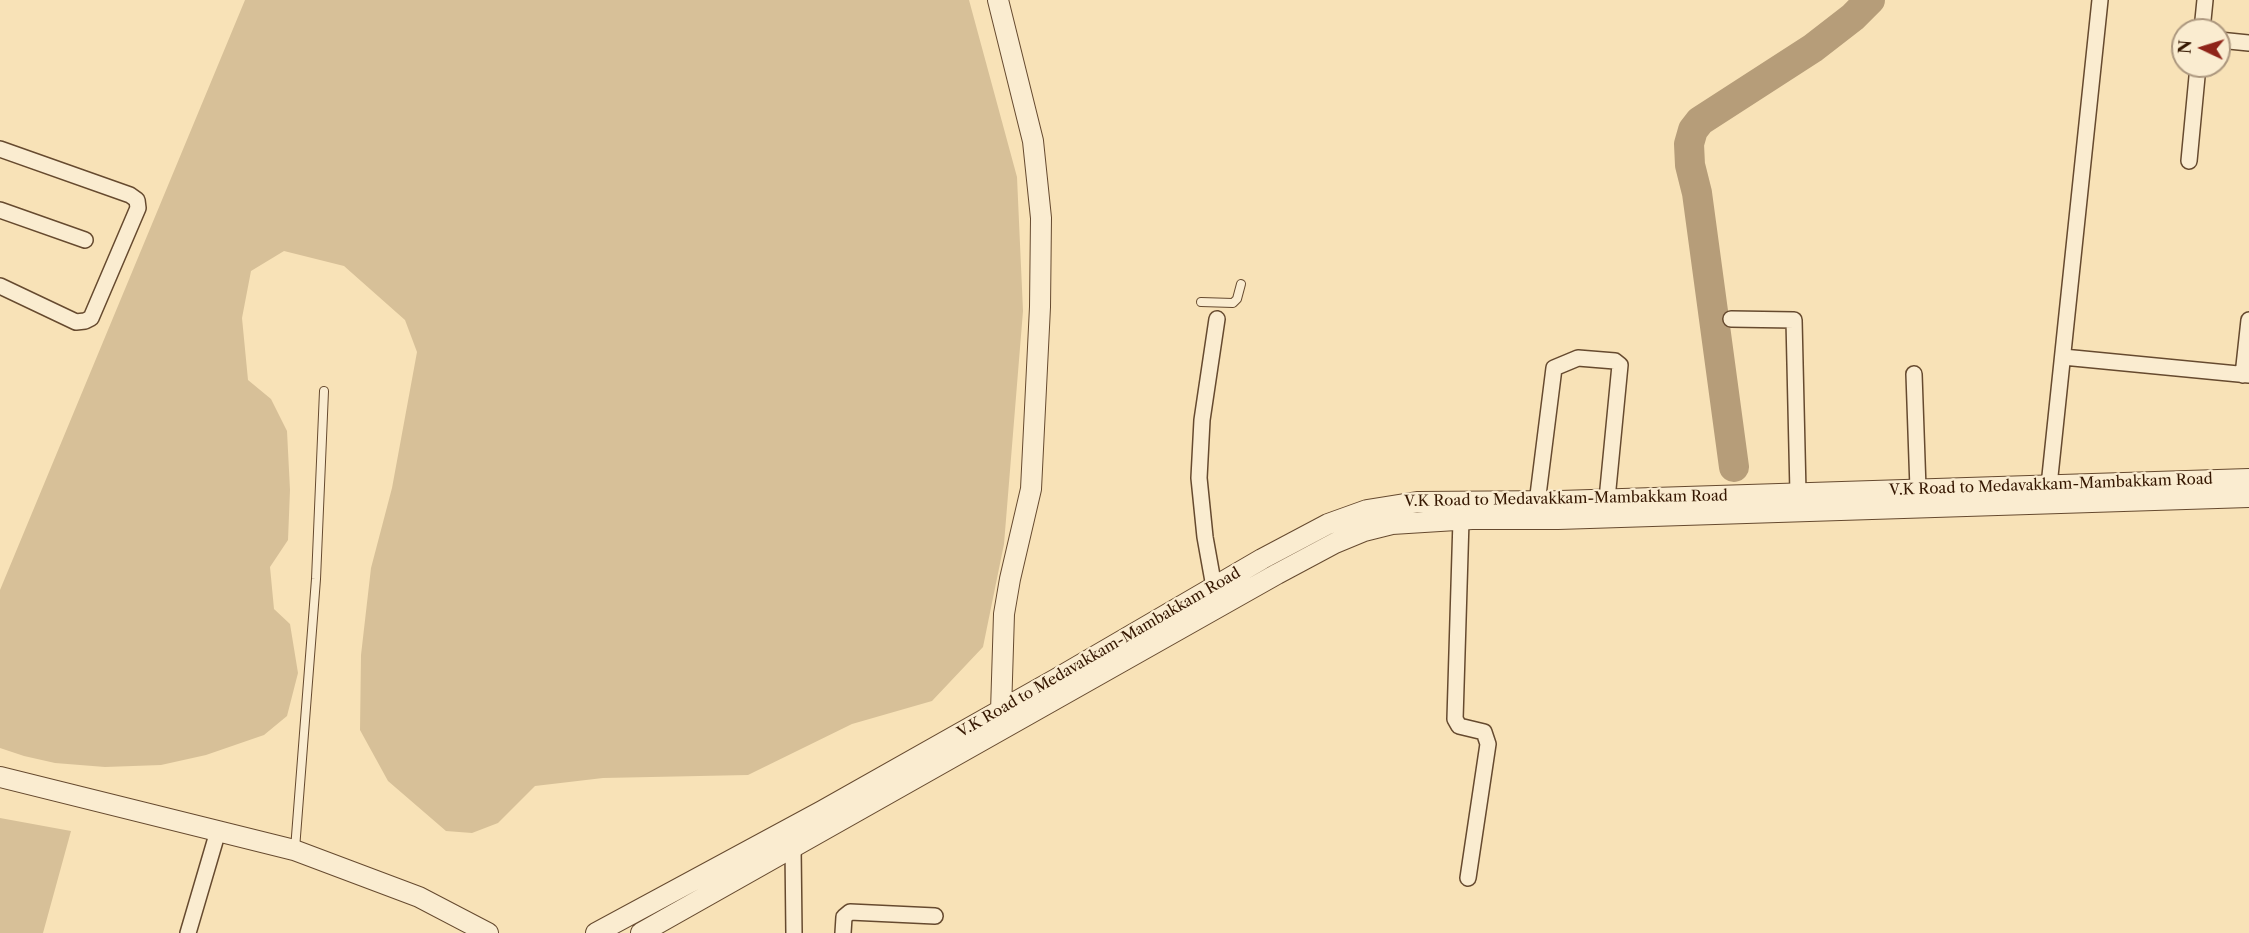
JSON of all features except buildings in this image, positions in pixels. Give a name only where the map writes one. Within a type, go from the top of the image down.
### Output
[{"type":"street","points":[[998,0],[1033,141],[1041,218],[1040,307],[1031,489],[1007,596],[1004,719]]},
{"type":"street","points":[[2048,494],[2100,0]]},
{"type":"street","points":[[2203,18],[2205,0]]},
{"type":"street","points":[[2231,42],[2249,44]]},
{"type":"street","points":[[2189,161],[2197,78]]},
{"type":"street","points":[[0,149],[130,195],[137,200],[138,208],[91,318],[76,322],[0,286]]},
{"type":"street","points":[[0,210],[85,240]]},
{"type":"street","points":[[1214,587],[1205,537],[1199,477],[1202,420],[1217,319]]},
{"type":"street","points":[[1731,319],[1794,320],[1798,493]]},
{"type":"street","points":[[2062,357],[2246,375],[2249,320]]},
{"type":"street","points":[[1536,510],[1554,368],[1578,358],[1615,361],[1620,365],[1607,499]]},
{"type":"street","points":[[1914,374],[1918,489]]},
{"type":"street","name":"V.K Road to Medavakkam-Mambakkam Road","points":[[641,933],[793,847],[1004,719],[1214,587],[1328,524],[1367,510],[1416,502],[1536,510],[2048,494],[2249,479]]},
{"type":"street","name":"V.K Road to Medavakkam-Mambakkam Road","points":[[596,933],[1335,543],[1364,531],[1392,524],[1461,520],[1607,499],[1918,489],[2048,494],[2249,497]]},
{"type":"street","points":[[1461,520],[1455,719],[1459,726],[1484,732],[1488,744],[1468,878]]},
{"type":"street","points":[[0,777],[294,850],[419,897],[488,933]]},
{"type":"street","points":[[188,933],[218,831]]},
{"type":"street","points":[[793,847],[794,933]]},
{"type":"street","points":[[843,933],[844,917],[850,912],[935,916]]},
{"type":"lane","points":[[1201,302],[1233,303],[1237,299],[1241,284]]},
{"type":"lane","points":[[1217,319],[1219,302]]},
{"type":"lane","points":[[294,850],[316,579],[324,391]]},
{"type":"shaded area","points":[[245,0],[969,0],[1017,177],[1023,311],[1004,544],[983,647],[932,701],[852,724],[748,775],[603,778],[535,786],[498,823],[472,833],[446,831],[388,781],[360,730],[361,655],[371,568],[392,488],[417,352],[405,320],[344,266],[284,251],[251,271],[242,318],[248,380],[271,399],[287,431],[290,490],[288,540],[270,567],[274,609],[290,624],[298,673],[287,716],[264,735],[206,755],[161,765],[105,767],[55,763],[0,748],[0,590]]},
{"type":"shaded area","points":[[0,818],[71,831],[43,933],[0,933]]},
{"type":"waterway","points":[[1734,467],[1697,193],[1690,165],[1689,144],[1693,130],[1700,121],[1813,48],[1853,17],[1870,0]]}]
